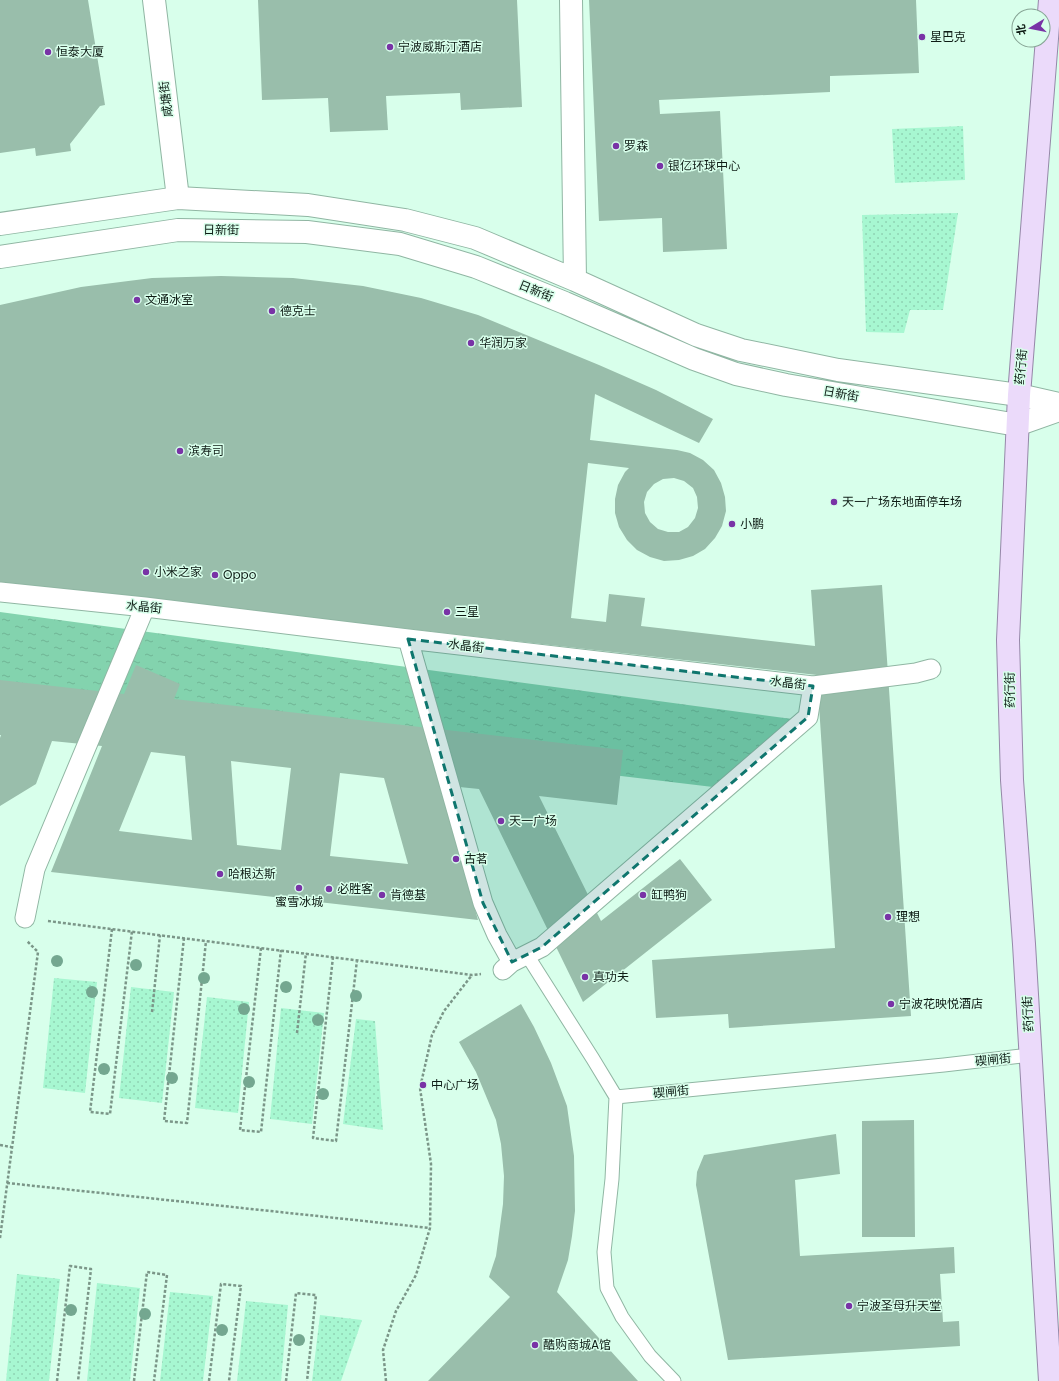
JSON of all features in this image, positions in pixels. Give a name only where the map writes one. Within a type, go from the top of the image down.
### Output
[{"type":"main road","name":"药行街","points":[[1050,0],[1017,425],[1008,640],[1012,780],[1024,944],[1050,1381]]},
{"type":"street","name":"咸塘街","points":[[154,0],[178,198]]},
{"type":"street","points":[[571,0],[575,280]]},
{"type":"street","name":"日新街","points":[[0,224],[178,198],[308,205],[405,220],[475,238],[575,280],[696,336],[741,350],[838,370],[1019,395],[1059,404]]},
{"type":"street","name":"日新街","points":[[0,258],[178,230],[308,232],[400,244],[476,267],[579,309],[694,359],[736,374],[786,385],[1017,425],[1059,410]]},
{"type":"street","name":"水晶街","points":[[0,592],[145,607],[813,686],[916,673],[931,669]]},
{"type":"street","points":[[23,927],[34,869],[145,607]]},
{"type":"street","points":[[408,639],[483,904],[497,935],[514,962],[542,947],[808,717],[813,686]]},
{"type":"lane","points":[[514,962],[593,1059],[616,1097],[612,1179],[604,1252],[607,1288],[622,1317],[650,1356],[674,1381]]},
{"type":"lane","name":"碶闸街","points":[[616,1097],[944,1065],[1030,1055]]},
{"type":"path","points":[[23,927],[112,929],[132,931],[472,975],[444,1011],[432,1035],[420,1088],[431,1164],[430,1228],[416,1275],[396,1310],[383,1350],[386,1381]]},
{"type":"path","points":[[0,1238],[2,1211],[38,952],[23,927]]},
{"type":"path","points":[[112,929],[90,1112],[110,1114],[132,931]]},
{"type":"path","points":[[152,1012],[160,935]]},
{"type":"path","points":[[184,938],[164,1121],[187,1124],[206,941]]},
{"type":"path","points":[[261,948],[240,1130],[260,1132],[281,950]]},
{"type":"path","points":[[297,1033],[306,953]]},
{"type":"path","points":[[333,957],[313,1138],[336,1141],[357,960]]},
{"type":"path","points":[[0,1145],[12,1147]]},
{"type":"path","points":[[7,1183],[430,1228]]},
{"type":"path","points":[[57,1381],[70,1266],[91,1269],[78,1381]]},
{"type":"path","points":[[134,1381],[147,1272],[166,1275],[154,1381]]},
{"type":"path","points":[[209,1381],[221,1284],[240,1286],[229,1381]]},
{"type":"path","points":[[286,1381],[296,1293],[316,1296],[307,1381]]},
{"type":"highlighted area","points":[[408,639],[813,686],[808,717],[542,947],[512,962],[483,903]]},
{"type":"shaded area","points":[[963,126],[965,180],[895,183],[892,129]]},
{"type":"shaded area","points":[[958,213],[943,310],[910,310],[904,333],[866,332],[862,215]]},
{"type":"shaded area","points":[[54,978],[97,982],[85,1093],[43,1088]]},
{"type":"shaded area","points":[[131,987],[174,992],[162,1103],[119,1098]]},
{"type":"shaded area","points":[[207,997],[249,1002],[238,1113],[195,1108]]},
{"type":"shaded area","points":[[281,1008],[324,1013],[312,1124],[270,1119]]},
{"type":"shaded area","points":[[356,1019],[375,1021],[383,1130],[343,1124]]},
{"type":"shaded area","points":[[17,1274],[60,1279],[49,1381],[6,1381]]},
{"type":"shaded area","points":[[97,1283],[140,1288],[130,1381],[87,1381]]},
{"type":"shaded area","points":[[170,1292],[213,1296],[203,1381],[160,1381]]},
{"type":"shaded area","points":[[246,1301],[288,1305],[281,1381],[237,1381]]},
{"type":"shaded area","points":[[320,1315],[362,1320],[341,1381],[312,1381]]},
{"type":"water","points":[[0,612],[792,719],[713,787],[0,702]]},
{"type":"building","name":"恒泰大厦","points":[[0,0],[88,0],[105,105],[100,106],[70,144],[71,151],[36,156],[35,148],[0,153]]},
{"type":"building","name":"宁波威斯汀酒店","points":[[258,0],[517,0],[522,107],[461,110],[460,93],[386,96],[388,130],[330,132],[328,98],[262,100]]},
{"type":"building","name":"银亿环球中心","points":[[589,0],[916,0],[919,73],[830,76],[830,92],[659,100],[660,114],[720,111],[727,249],[663,252],[662,218],[599,221]]},
{"type":"building","points":[[221,276],[293,278],[363,286],[421,298],[478,315],[599,365],[656,390],[713,419],[699,443],[595,394],[590,440],[677,450],[690,453],[703,460],[714,470],[721,483],[725,497],[726,511],[722,526],[715,538],[705,549],[693,556],[679,560],[664,561],[650,557],[637,550],[627,540],[619,527],[615,513],[615,499],[618,485],[629,468],[588,463],[571,618],[606,622],[609,594],[645,598],[641,626],[815,646],[811,590],[882,585],[911,1016],[729,1028],[728,1014],[656,1018],[652,960],[835,948],[817,675],[0,583],[0,305],[81,287],[152,278]],"holes":[[[674,478],[684,481],[693,488],[697,497],[698,508],[695,518],[688,527],[679,532],[668,532],[658,529],[650,522],[645,513],[644,502],[647,492],[654,484],[663,479]]]},
{"type":"building","points":[[136,665],[180,684],[174,699],[623,750],[617,805],[539,796],[601,921],[680,859],[712,900],[583,1002],[479,789],[440,785],[478,920],[51,872],[102,746],[52,741],[36,784],[0,806],[0,680],[124,694]],"holes":[[[151,752],[185,756],[192,840],[119,831]],[[231,761],[291,768],[281,850],[237,845]],[[340,773],[384,778],[408,864],[330,856]]]},
{"type":"building","points":[[521,1004],[551,1063],[567,1106],[574,1156],[575,1211],[572,1236],[568,1260],[557,1292],[638,1381],[428,1381],[510,1297],[489,1277],[496,1256],[503,1204],[504,1176],[501,1144],[496,1120],[476,1072],[459,1042]]},
{"type":"building","points":[[914,1120],[915,1237],[862,1237],[862,1121]]},
{"type":"building","points":[[836,1134],[840,1174],[795,1180],[800,1256],[954,1247],[955,1273],[940,1274],[943,1322],[959,1321],[960,1346],[728,1360],[696,1185],[697,1172],[704,1155]]},
{"type":"place","name":"星巴克","points":[[922,37]]},
{"type":"place","name":"宁波威斯汀酒店","points":[[390,47]]},
{"type":"place","name":"恒泰大厦","points":[[48,52]]},
{"type":"place","name":"罗森","points":[[616,146]]},
{"type":"place","name":"银亿环球中心","points":[[660,166]]},
{"type":"place","name":"文通冰室","points":[[137,300]]},
{"type":"place","name":"德克士","points":[[272,311]]},
{"type":"place","name":"华润万家","points":[[471,343]]},
{"type":"place","name":"滨寿司","points":[[180,451]]},
{"type":"place","name":"天一广场东地面停车场","points":[[834,502]]},
{"type":"place","name":"小鹏","points":[[732,524]]},
{"type":"place","name":"小米之家","points":[[146,572]]},
{"type":"place","name":"Oppo","points":[[215,575]]},
{"type":"place","name":"三星","points":[[447,612]]},
{"type":"place","name":"天一广场","points":[[501,821]]},
{"type":"place","name":"古茗","points":[[456,859]]},
{"type":"place","name":"哈根达斯","points":[[220,874]]},
{"type":"place","name":"蜜雪冰城","points":[[299,888]]},
{"type":"place","name":"必胜客","points":[[329,889]]},
{"type":"place","name":"肯德基","points":[[382,895]]},
{"type":"place","name":"缸鸭狗","points":[[643,895]]},
{"type":"place","name":"理想","points":[[888,917]]},
{"type":"place","name":"真功夫","points":[[585,977]]},
{"type":"place","name":"宁波花映悦酒店","points":[[891,1004]]},
{"type":"place","name":"中心广场","points":[[423,1085]]},
{"type":"place","name":"宁波圣母升天堂","points":[[849,1306]]},
{"type":"place","name":"酷购商城A馆","points":[[535,1345]]}]
